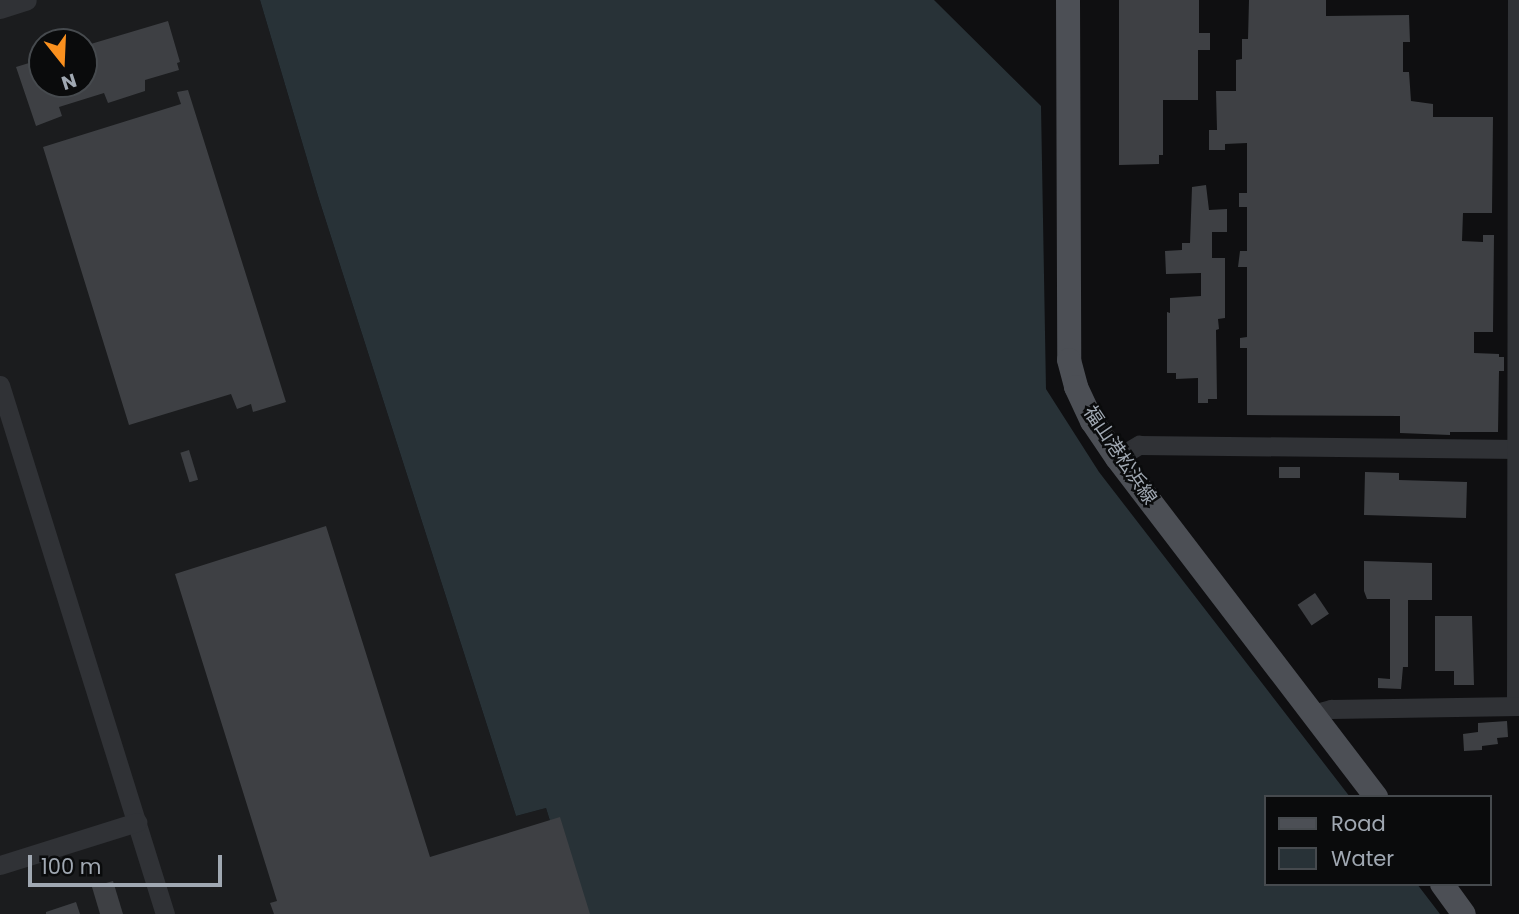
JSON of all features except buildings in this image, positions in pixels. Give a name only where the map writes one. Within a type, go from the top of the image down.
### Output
[{"type":"main road","name":"福山港松浜線","points":[[1068,0],[1069,360],[1076,387],[1092,421],[1117,458],[1374,795]]},
{"type":"main road","points":[[1443,886],[1464,914]]},
{"type":"street","points":[[0,9],[27,0]]},
{"type":"street","points":[[1313,714],[1331,709],[1518,706],[1517,0]]},
{"type":"street","points":[[0,385],[165,914]]},
{"type":"street","points":[[1117,458],[1139,445],[1517,449]]},
{"type":"street","points":[[0,865],[137,822]]},
{"type":"shaded area","points":[[0,0],[260,0],[318,196],[516,816],[546,808],[579,914],[0,914]]},
{"type":"water","points":[[260,0],[934,0],[1041,106],[1046,389],[1099,472],[1348,795],[1264,795],[1264,886],[1419,886],[1440,914],[579,914],[546,808],[516,816],[318,196]]}]
